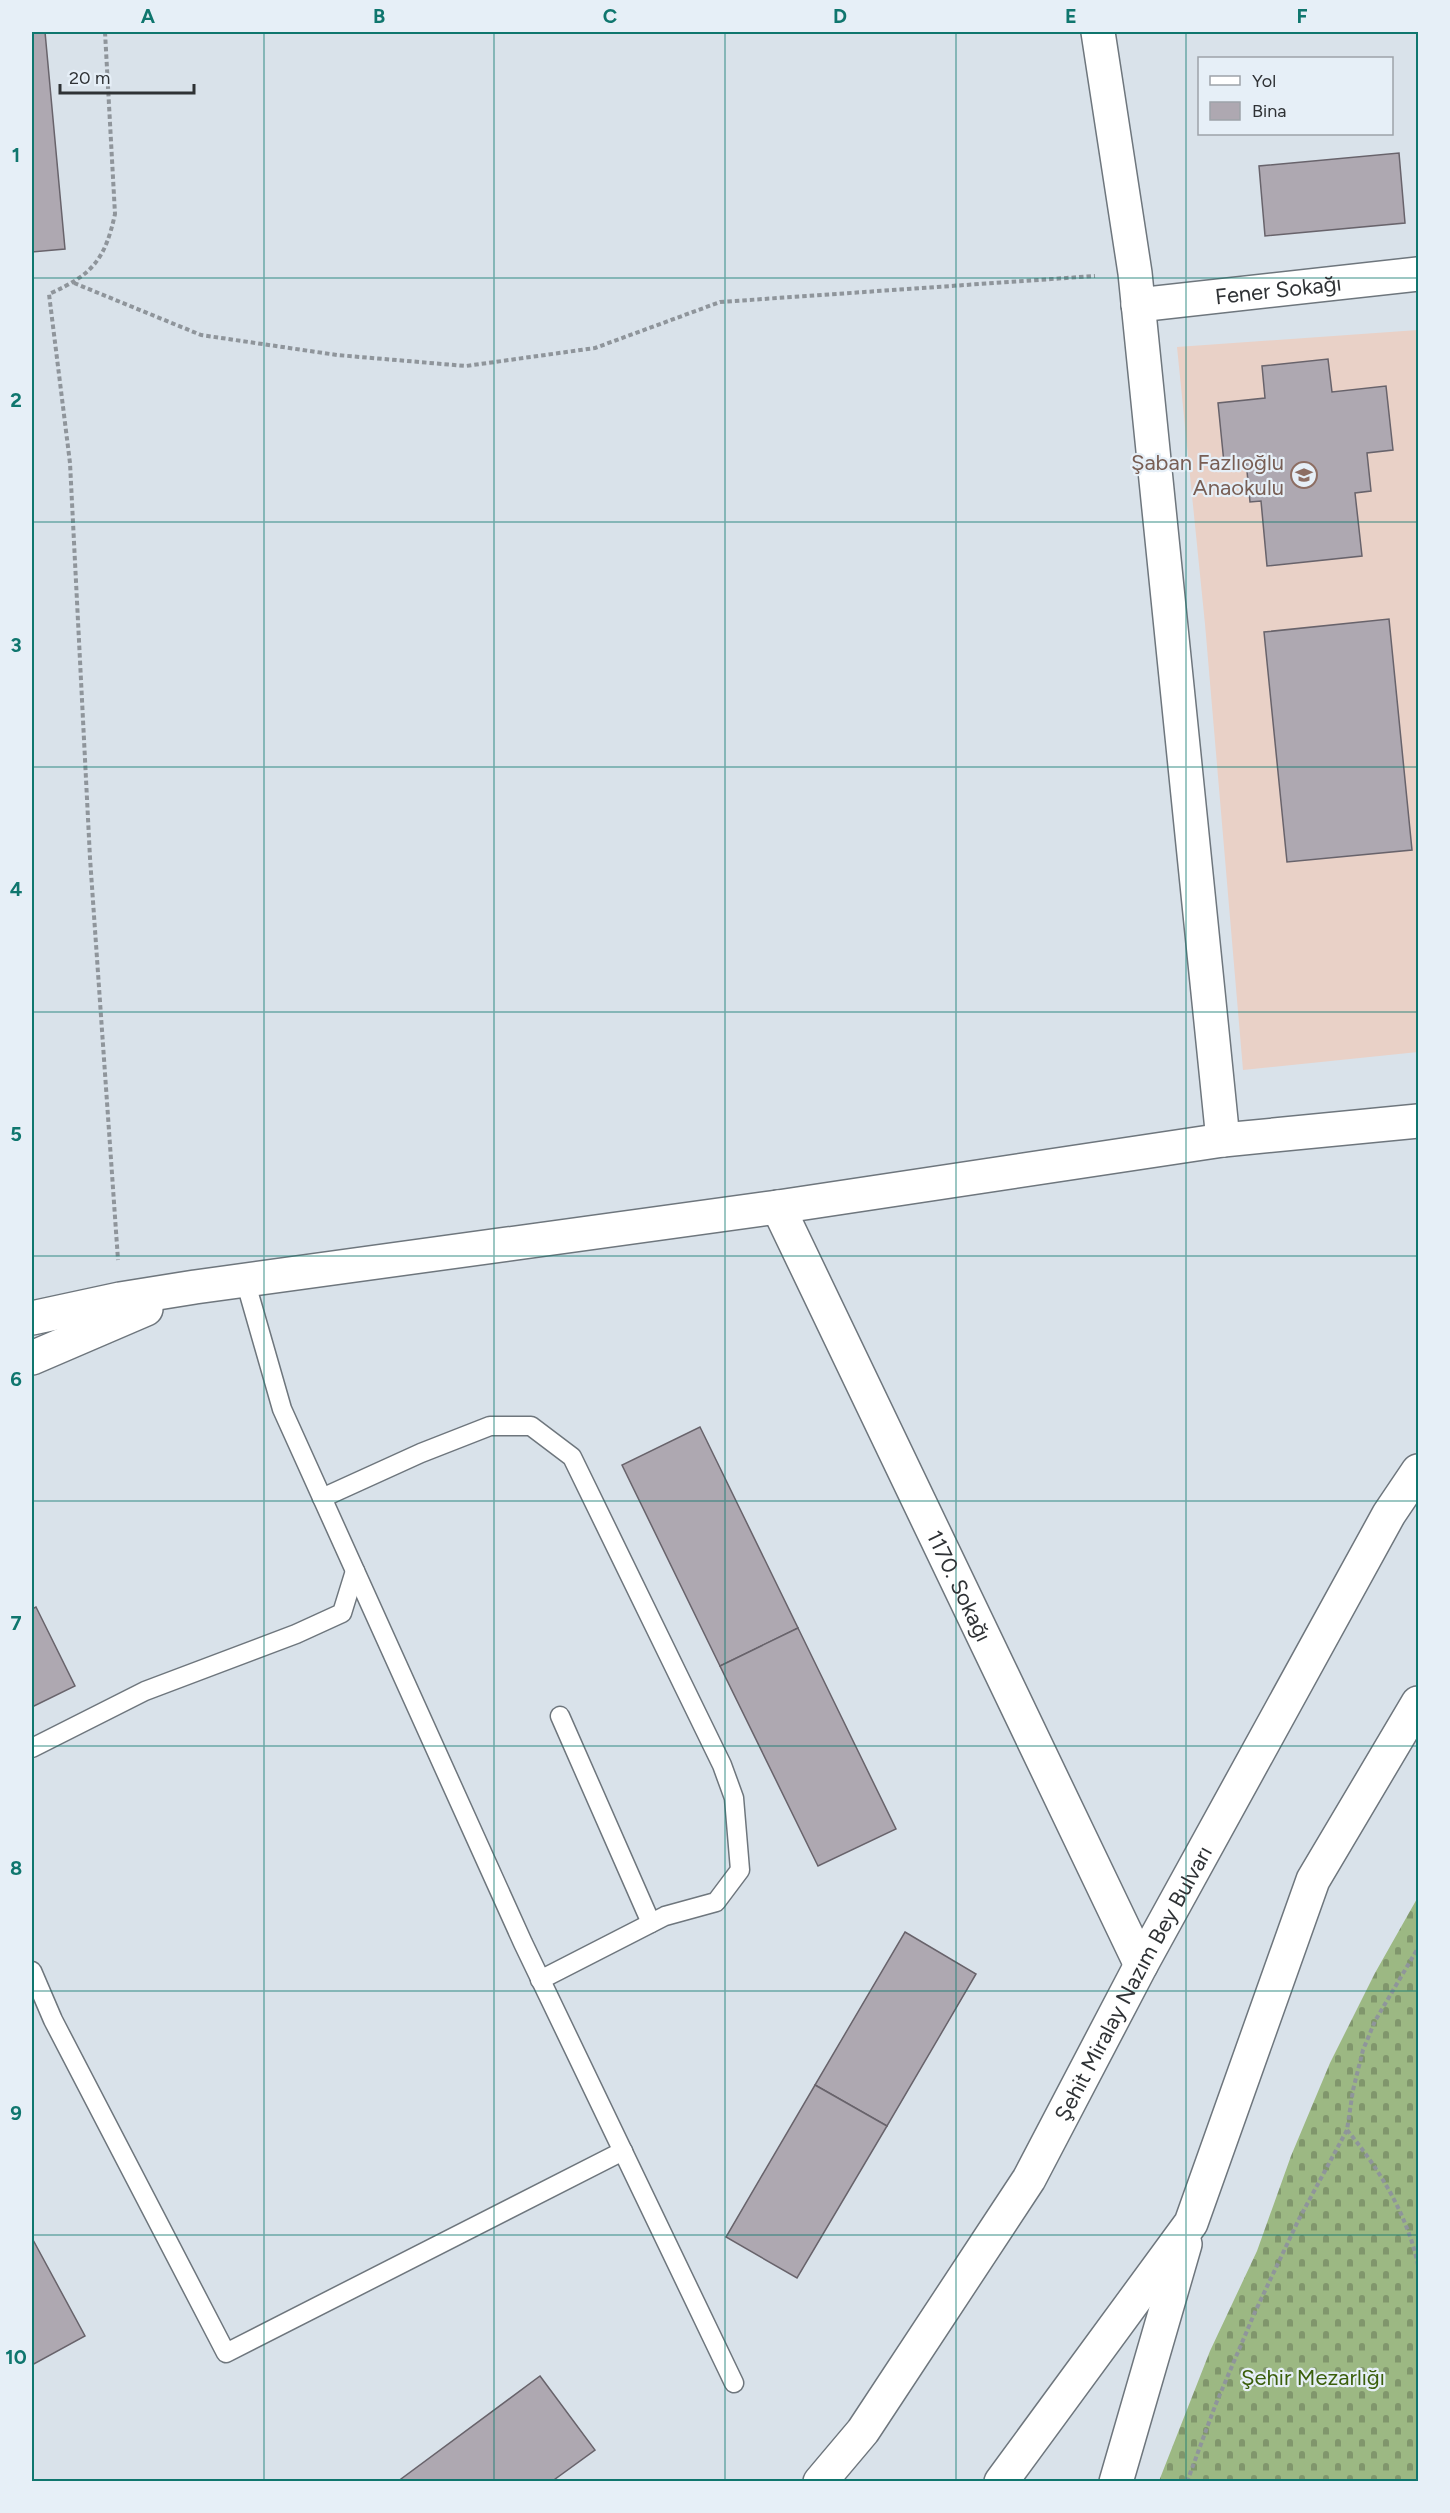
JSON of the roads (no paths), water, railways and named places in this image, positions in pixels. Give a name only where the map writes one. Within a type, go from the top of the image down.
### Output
[{"type":"street","points":[[1098,32],[1135,273],[1223,1140]]},
{"type":"street","name":"Fener Sokağı","points":[[1138,305],[1419,274]]},
{"type":"street","points":[[32,1318],[120,1299],[195,1287],[778,1207],[1223,1140],[1419,1121]]},
{"type":"street","name":"1170. Sokağı","points":[[778,1207],[1141,1965]]},
{"type":"street","points":[[32,1358],[195,1287]]},
{"type":"street","name":"Şehit Miralay Nazım Bey Bulvarı","points":[[820,2481],[863,2431],[1029,2179],[1141,1965],[1389,1514],[1419,1471]]},
{"type":"street","points":[[1116,2481],[1191,2223],[1313,1880],[1419,1703]]},
{"type":"street","points":[[1001,2481],[1191,2223]]},
{"type":"lane","points":[[245,1280],[282,1409],[540,1980],[734,2384]]},
{"type":"lane","points":[[322,1498],[422,1453],[490,1426],[531,1426],[572,1457],[722,1765],[734,1798],[740,1870],[716,1902],[665,1916],[540,1980]]},
{"type":"lane","points":[[32,1748],[145,1691],[296,1634],[342,1612],[355,1571]]},
{"type":"lane","points":[[560,1716],[651,1923]]},
{"type":"lane","points":[[32,1971],[53,2020],[226,2353],[623,2151]]},
{"type":"place","name":"Şaban Fazlıoğlu Anaokulu","points":[[1304,475]]},
{"type":"park label","name":"Şehir Mezarlığı","points":[[1313,2377]]}]
